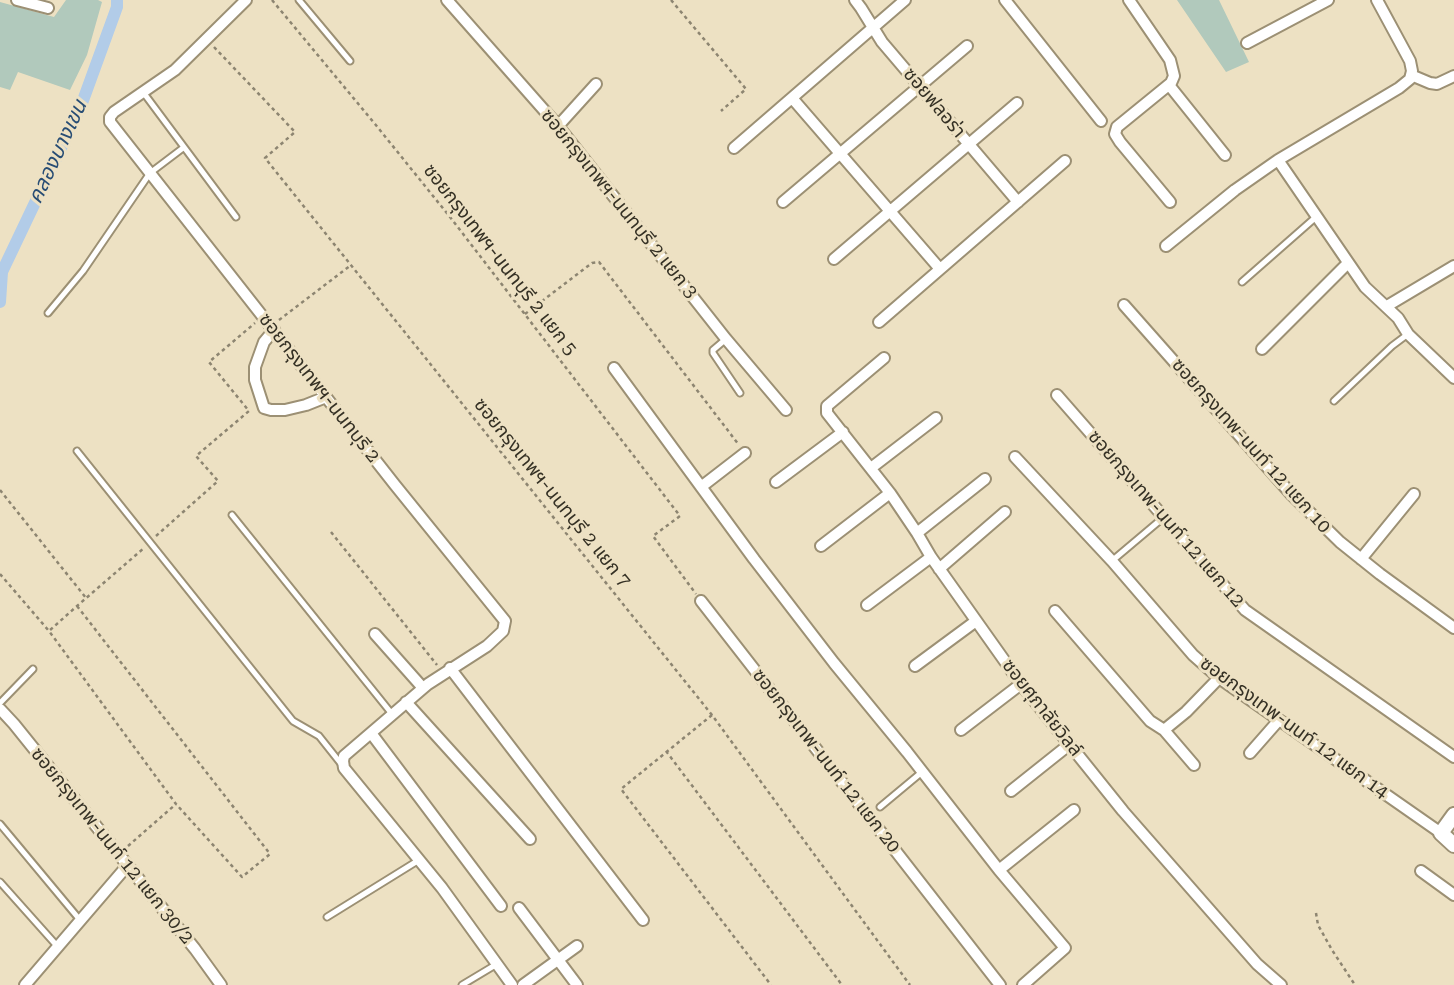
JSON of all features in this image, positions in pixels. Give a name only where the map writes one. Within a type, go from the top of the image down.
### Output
[{"type":"street","points":[[17,0],[48,8]]},
{"type":"street","name":"ซอยกรุงเทพฯ-นนทบุรี 2","points":[[246,0],[175,70],[114,112],[110,119],[262,316],[505,621],[503,631],[487,646],[423,688],[344,756],[344,768]]},
{"type":"street","name":"ซอยกรุงเทพฯ-นนทบุรี 2 แยก 3","points":[[447,0],[558,126],[726,339],[786,410]]},
{"type":"street","name":"ซอยฟลอร่า","points":[[855,0],[883,41],[1018,202]]},
{"type":"street","points":[[734,148],[905,0]]},
{"type":"street","points":[[1005,0],[1101,121]]},
{"type":"street","points":[[1129,0],[1170,60],[1174,76],[1169,85],[1117,127],[1115,134],[1170,202]]},
{"type":"street","points":[[1247,43],[1328,0]]},
{"type":"street","points":[[1166,246],[1235,190],[1278,160],[1404,86],[1412,71],[1409,61],[1377,0]]},
{"type":"street","points":[[783,202],[967,46]]},
{"type":"street","points":[[1411,75],[1437,84],[1454,76]]},
{"type":"street","points":[[558,126],[596,84]]},
{"type":"street","points":[[1169,85],[1224,155]]},
{"type":"street","points":[[792,98],[940,269]]},
{"type":"street","points":[[834,259],[1017,103]]},
{"type":"street","points":[[1278,160],[1365,287],[1387,306],[1408,334],[1454,378]]},
{"type":"street","points":[[878,322],[1065,161]]},
{"type":"street","points":[[1262,349],[1348,263]]},
{"type":"street","points":[[1387,306],[1454,266]]},
{"type":"street","name":"ซอยกรุงเทพ-นนท์ 12 แยก 10","points":[[1124,304],[1292,495],[1340,542],[1454,628]]},
{"type":"street","points":[[272,328],[255,367],[255,380],[264,408],[285,410],[326,397]]},
{"type":"street","name":"ซอยศุภาลัยวิลล์","points":[[884,358],[827,406],[827,413],[890,493],[939,569],[1021,684],[1123,811],[1257,964],[1281,985]]},
{"type":"street","points":[[614,368],[834,663],[999,870],[1065,948],[1023,985]]},
{"type":"street","name":"ซอยกรุงเทพ-นนท์ 12 แยก 12","points":[[1057,395],[1245,610],[1454,757]]},
{"type":"street","points":[[871,468],[936,418]]},
{"type":"street","points":[[776,482],[843,432]]},
{"type":"street","points":[[701,488],[745,453]]},
{"type":"street","name":"ซอยกรุงเทพ-นนท์ 12 แยก 14","points":[[1015,457],[1112,561],[1193,655],[1219,678],[1441,833],[1454,845]]},
{"type":"street","points":[[917,533],[985,479]]},
{"type":"street","points":[[821,546],[890,493]]},
{"type":"street","points":[[1361,559],[1414,495]]},
{"type":"street","points":[[939,569],[1005,512]]},
{"type":"street","points":[[867,605],[931,557]]},
{"type":"street","name":"ซอยกรุงเทพ-นนท์ 12 แยก 20","points":[[701,601],[1000,985]]},
{"type":"street","points":[[1055,611],[1150,721],[1164,730],[1194,765]]},
{"type":"street","points":[[915,666],[976,621]]},
{"type":"street","points":[[376,634],[423,688]]},
{"type":"street","points":[[446,671],[643,920]]},
{"type":"street","points":[[1164,730],[1219,678]]},
{"type":"street","points":[[961,730],[1021,684]]},
{"type":"street","points":[[406,702],[530,839]]},
{"type":"street","name":"ซอยกรุงเทพ-นนท์ 12 แยก 30/2","points":[[0,709],[195,949],[221,985]]},
{"type":"street","points":[[1250,753],[1279,720]]},
{"type":"street","points":[[371,733],[501,906]]},
{"type":"street","points":[[1011,791],[1070,744]]},
{"type":"street","points":[[344,768],[442,888],[512,985]]},
{"type":"street","points":[[999,870],[1074,810]]},
{"type":"street","points":[[1441,833],[1454,815]]},
{"type":"street","points":[[25,985],[127,866]]},
{"type":"street","points":[[1421,871],[1454,895]]},
{"type":"street","points":[[519,908],[577,985]]},
{"type":"street","points":[[523,985],[539,980],[557,959],[577,946]]},
{"type":"lane","points":[[299,0],[350,61]]},
{"type":"lane","points":[[143,92],[236,217]]},
{"type":"lane","points":[[48,313],[83,271],[150,173],[183,148]]},
{"type":"lane","points":[[1242,282],[1317,217]]},
{"type":"lane","points":[[1334,401],[1408,334]]},
{"type":"lane","points":[[726,339],[713,353],[740,393]]},
{"type":"lane","points":[[76,451],[293,721],[319,736],[344,768]]},
{"type":"lane","points":[[232,515],[392,714]]},
{"type":"lane","points":[[1112,561],[1164,517]]},
{"type":"lane","points":[[0,703],[33,669]]},
{"type":"lane","points":[[880,807],[922,772]]},
{"type":"lane","points":[[0,824],[80,920]]},
{"type":"lane","points":[[327,917],[419,860]]},
{"type":"lane","points":[[0,882],[58,947]]},
{"type":"lane","points":[[462,985],[497,964]]},
{"type":"path","name":"ซอยกรุงเทพฯ-นนทบุรี 2 แยก 5","points":[[272,0],[376,124],[680,516],[653,536],[701,601]]},
{"type":"path","points":[[671,0],[746,89],[721,111]]},
{"type":"path","name":"ซอยกรุงเทพฯ-นนทบุรี 2 แยก 7","points":[[207,40],[295,132],[265,158],[712,715],[910,985]]},
{"type":"path","points":[[525,314],[592,263],[599,262],[745,453]]},
{"type":"path","points":[[272,328],[351,265]]},
{"type":"path","points":[[49,631],[218,481],[196,456],[249,411],[209,362],[262,316]]},
{"type":"path","points":[[0,490],[86,598]]},
{"type":"path","points":[[331,532],[446,671]]},
{"type":"path","points":[[0,574],[49,631],[176,804],[242,877],[270,854],[77,606]]},
{"type":"path","points":[[712,715],[621,789],[771,985]]},
{"type":"path","points":[[666,751],[842,985]]},
{"type":"path","points":[[119,855],[176,804]]},
{"type":"path","points":[[1316,913],[1318,925],[1356,985]]},
{"type":"green space","points":[[66,0],[102,2],[87,55],[70,90],[18,72],[10,90],[0,87],[0,2],[54,17]]},
{"type":"green space","points":[[1177,0],[1219,0],[1249,62],[1226,72]]},
{"type":"waterway","name":"คลองบางเขน","points":[[0,302],[2,272],[81,106],[117,7],[117,0]]}]
